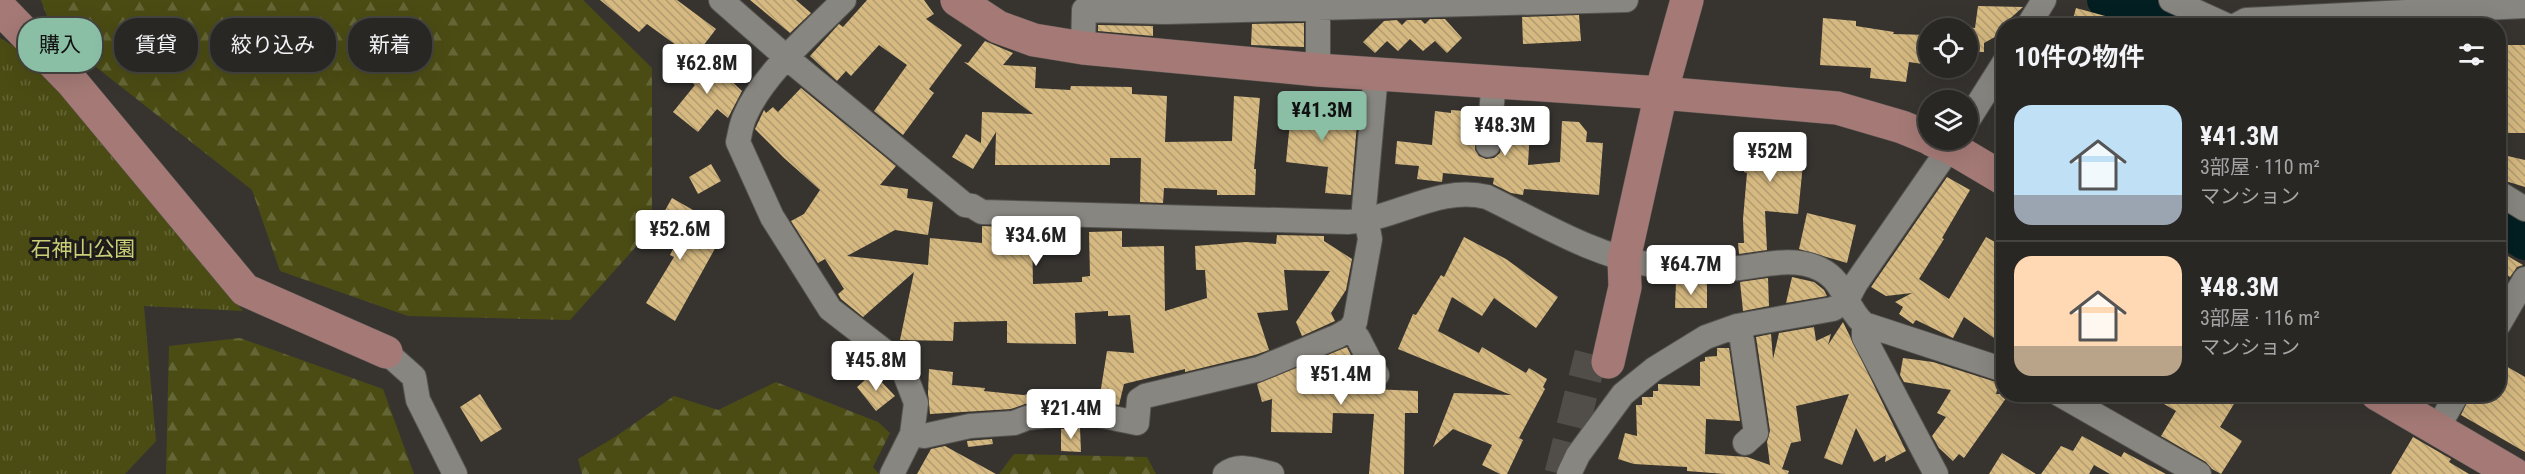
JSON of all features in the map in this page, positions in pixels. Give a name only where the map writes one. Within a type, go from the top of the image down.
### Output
[{"type":"street","points":[[721,0],[787,58],[965,205],[972,206],[982,213],[1365,220],[1451,194],[1472,193],[1487,197],[1593,247],[1624,259],[1651,265],[1699,270],[1730,269],[1784,261],[1818,267],[1835,278],[1856,317],[1864,324],[1996,367]]},
{"type":"street","points":[[844,0],[787,58],[745,115],[738,142],[772,217],[830,309],[901,364],[916,403],[912,434],[892,474]]},
{"type":"street","points":[[957,0],[998,27],[1034,40],[1083,48],[1318,70],[1661,93],[1837,108],[1918,133]]},
{"type":"street","points":[[1083,48],[1085,4],[1165,12],[1318,4],[1626,0]]},
{"type":"street","points":[[1599,358],[1625,287],[1624,259],[1661,93],[1687,0]]},
{"type":"street","points":[[2171,0],[2197,5],[2216,18]]},
{"type":"street","points":[[2031,18],[2038,2]]},
{"type":"street","points":[[1318,4],[1318,70]]},
{"type":"street","points":[[2286,18],[2525,6]]},
{"type":"street","points":[[0,8],[72,82],[245,290],[386,352],[414,377],[418,400],[455,474]]},
{"type":"street","points":[[912,434],[924,436],[970,426],[1014,423],[1027,418],[1065,414],[1092,414],[1137,423],[1139,400],[1145,396],[1259,369],[1285,360],[1350,329],[1358,313],[1370,239],[1364,208],[1376,74]]},
{"type":"street","points":[[1978,104],[1996,76]]},
{"type":"street","points":[[1488,145],[1494,82]]},
{"type":"street","points":[[1569,474],[1578,455],[1623,394],[1654,369],[1706,337],[1737,326],[1823,312],[1841,306],[1847,300],[1936,150]]},
{"type":"street","points":[[1956,150],[1996,174]]},
{"type":"street","points":[[2506,197],[2525,209]]},
{"type":"street","points":[[2506,312],[2525,279]]},
{"type":"street","points":[[1864,324],[1864,337],[1936,474]]},
{"type":"street","points":[[1737,326],[1741,334],[1756,433],[1745,443]]},
{"type":"street","points":[[1350,329],[1358,338],[1377,375]]},
{"type":"street","points":[[2073,402],[2199,474]]},
{"type":"street","points":[[2391,402],[2514,474]]},
{"type":"street","points":[[2437,429],[2452,402]]},
{"type":"street","points":[[1225,474],[1246,467],[1272,474]]},
{"type":"green space","points":[[41,0],[583,0],[652,68],[652,229],[570,320],[408,316],[280,271],[252,190],[102,72],[102,18],[48,18]]},
{"type":"green space","name":"石神山公園","points":[[0,38],[18,49],[18,72],[41,72],[143,189],[243,311],[144,306],[156,441],[125,474],[0,474]]},
{"type":"green space","points":[[240,338],[383,389],[414,474],[166,474],[169,346]]},
{"type":"green space","points":[[776,382],[878,422],[890,433],[873,467],[879,474],[582,474],[578,459],[615,437],[674,396],[718,410]]},
{"type":"green space","points":[[1014,454],[1147,457],[1156,474],[999,474]]},
{"type":"building","points":[[600,0],[677,0],[716,29],[694,58],[647,24],[639,32]]},
{"type":"building","points":[[750,0],[796,0],[811,13],[790,33]]},
{"type":"building","points":[[867,0],[924,0],[934,14],[926,19],[962,45],[929,89],[934,93],[903,135],[874,111],[907,65],[879,45],[851,76],[846,71],[837,81],[810,56],[839,24],[843,27]]},
{"type":"building","points":[[1978,6],[2023,7],[2011,18],[1996,18],[1996,36],[1984,43],[1984,52],[1978,52]]},
{"type":"building","points":[[2076,8],[2113,18],[2073,18]]},
{"type":"building","points":[[1579,15],[1581,41],[1523,44],[1522,17]]},
{"type":"building","points":[[1823,18],[1856,21],[1856,26],[1894,32],[1893,34],[1918,35],[1918,63],[1909,62],[1906,82],[1870,78],[1871,68],[1820,65]]},
{"type":"building","points":[[1430,19],[1445,19],[1462,38],[1447,53],[1435,41],[1423,51],[1410,39],[1398,51],[1387,41],[1375,53],[1363,42],[1384,21],[1397,20],[1402,25],[1407,20],[1421,20],[1425,24]]},
{"type":"building","points":[[1304,23],[1304,47],[1251,45],[1252,24]]},
{"type":"building","points":[[1098,25],[1153,26],[1153,36],[1098,31]]},
{"type":"building","points":[[985,41],[1013,53],[1003,65],[1036,67],[1035,88],[1070,90],[1071,86],[1132,87],[1132,94],[1167,96],[1165,142],[1232,141],[1234,96],[1260,98],[1254,169],[1256,169],[1255,195],[1217,195],[1217,190],[1164,188],[1163,203],[1140,202],[1141,158],[1110,158],[1110,165],[995,165],[996,132],[973,169],[952,157],[966,134],[981,143],[982,112],[1033,114],[964,62],[968,63]]},
{"type":"building","points":[[2506,45],[2525,45],[2525,133],[2506,133]]},
{"type":"building","points":[[704,55],[742,91],[728,118],[717,109],[698,132],[673,112],[695,85],[686,77]]},
{"type":"building","points":[[801,88],[896,166],[880,185],[908,189],[907,198],[933,202],[928,235],[895,230],[847,256],[928,265],[930,238],[982,243],[982,226],[1006,227],[1006,234],[1032,234],[1033,284],[1082,282],[1082,277],[1090,276],[1089,232],[1122,231],[1122,247],[1164,246],[1165,311],[1207,298],[1205,270],[1196,270],[1195,246],[1246,242],[1276,244],[1277,235],[1324,236],[1324,241],[1352,259],[1346,290],[1331,313],[1335,321],[1302,336],[1296,322],[1330,271],[1284,270],[1288,310],[1257,313],[1269,350],[1185,372],[1185,369],[1124,384],[1119,405],[1099,401],[1107,351],[1134,353],[1130,315],[1108,316],[1108,311],[1075,313],[1076,344],[1007,343],[1007,321],[954,322],[953,341],[900,340],[914,272],[863,317],[841,299],[838,294],[844,289],[825,259],[818,263],[791,221],[804,214],[820,190],[755,129],[764,110],[766,113],[773,107],[778,112]]},
{"type":"building","points":[[1293,92],[1328,96],[1325,120],[1357,124],[1351,195],[1325,193],[1328,167],[1286,162]]},
{"type":"building","points":[[1451,110],[1477,112],[1475,150],[1479,156],[1486,159],[1494,158],[1500,153],[1504,127],[1530,128],[1528,165],[1560,162],[1562,121],[1579,122],[1587,132],[1586,142],[1603,143],[1599,195],[1524,189],[1523,195],[1511,193],[1493,184],[1494,178],[1443,173],[1442,182],[1417,179],[1419,166],[1395,164],[1397,141],[1432,145],[1435,111],[1451,113]]},
{"type":"building","points":[[1784,132],[1806,134],[1798,214],[1765,211],[1767,250],[1739,254],[1738,243],[1744,243],[1743,219],[1747,173],[1744,172],[1748,133],[1783,136]]},
{"type":"building","points":[[2506,156],[2525,160],[2525,187],[2506,181]]},
{"type":"building","points":[[711,164],[721,181],[698,194],[689,177]]},
{"type":"building","points":[[1947,177],[1970,190],[1942,238],[1944,239],[1919,279],[1949,299],[1986,237],[1996,243],[1996,339],[1964,317],[1953,338],[1916,320],[1913,324],[1899,314],[1903,307],[1895,302],[1912,293],[1886,296],[1871,287]]},
{"type":"building","points":[[672,198],[693,210],[684,225],[718,243],[675,321],[646,303],[674,257],[670,255],[676,243],[654,230]]},
{"type":"building","points":[[1807,213],[1856,225],[1847,263],[1799,249]]},
{"type":"building","points":[[1464,237],[1506,259],[1558,297],[1536,328],[1494,298],[1482,316],[1452,297],[1438,331],[1479,353],[1482,347],[1526,373],[1529,368],[1547,379],[1543,387],[1545,389],[1519,438],[1523,440],[1507,474],[1500,474],[1482,465],[1492,445],[1453,429],[1433,447],[1454,393],[1511,395],[1398,349],[1413,314],[1416,315],[1441,275],[1444,277]]},
{"type":"building","points":[[2506,255],[2523,265],[2517,267],[2510,277],[2506,274]]},
{"type":"building","points":[[1792,277],[1814,282],[1824,290],[1827,296],[1786,303]]},
{"type":"building","points":[[1768,278],[1769,306],[1743,311],[1740,282]]},
{"type":"building","points":[[1676,282],[1707,284],[1707,308],[1675,308]]},
{"type":"building","points":[[1843,322],[1906,451],[1885,462],[1886,455],[1874,462],[1856,428],[1842,465],[1824,458],[1849,394],[1796,406],[1801,441],[1791,443],[1782,469],[1789,471],[1788,474],[1725,474],[1687,471],[1687,467],[1634,464],[1618,459],[1625,433],[1637,436],[1636,405],[1642,405],[1642,397],[1653,397],[1653,391],[1658,391],[1658,384],[1700,386],[1700,362],[1705,361],[1705,357],[1717,356],[1717,348],[1729,348],[1740,421],[1706,419],[1705,454],[1747,457],[1770,465],[1767,442],[1770,431],[1756,337],[1771,334],[1773,359],[1779,333],[1814,327],[1816,341],[1831,334],[1828,345]]},
{"type":"building","points":[[1347,347],[1364,382],[1372,389],[1418,391],[1418,413],[1405,413],[1404,474],[1369,474],[1374,414],[1333,413],[1332,433],[1271,432],[1272,399],[1262,402],[1257,384]]},
{"type":"building","points":[[1903,358],[1933,362],[1996,382],[1996,402],[2003,402],[1964,458],[1959,454],[1953,461],[1939,448],[1932,436],[1946,417],[1937,413],[1951,390],[1904,382],[1900,375]]},
{"type":"building","points":[[2506,366],[2525,377],[2525,452],[2461,415],[2467,402],[2506,402]]},
{"type":"building","points":[[929,369],[953,372],[952,385],[1023,395],[1055,391],[1056,401],[1025,404],[1011,409],[930,414]]},
{"type":"building","points":[[873,373],[895,396],[876,411],[857,387]]},
{"type":"building","points":[[480,394],[502,429],[481,442],[460,407]]},
{"type":"building","points":[[2161,402],[2235,402],[2220,427],[2242,441],[2221,474],[2206,462],[2161,436],[2176,411]]},
{"type":"building","points":[[1080,428],[1081,452],[1061,451],[1061,429]]},
{"type":"building","points":[[2082,436],[2121,457],[2124,452],[2166,474],[2110,474],[2094,465],[2089,474],[2041,474],[2061,446],[2073,451]]},
{"type":"building","points":[[2413,437],[2451,459],[2449,462],[2469,474],[2391,474]]},
{"type":"building","points":[[992,439],[993,444],[968,447],[967,441]]},
{"type":"building","points":[[945,446],[996,474],[917,474],[931,449]]},
{"type":"building","points":[[2002,453],[2036,474],[1989,474]]},
{"type":"waterway","points":[[2105,0],[2159,18]]},
{"type":"waterway","points":[[2506,230],[2525,242]]},
{"type":"tunnel","points":[[1561,474],[1591,354]]}]
